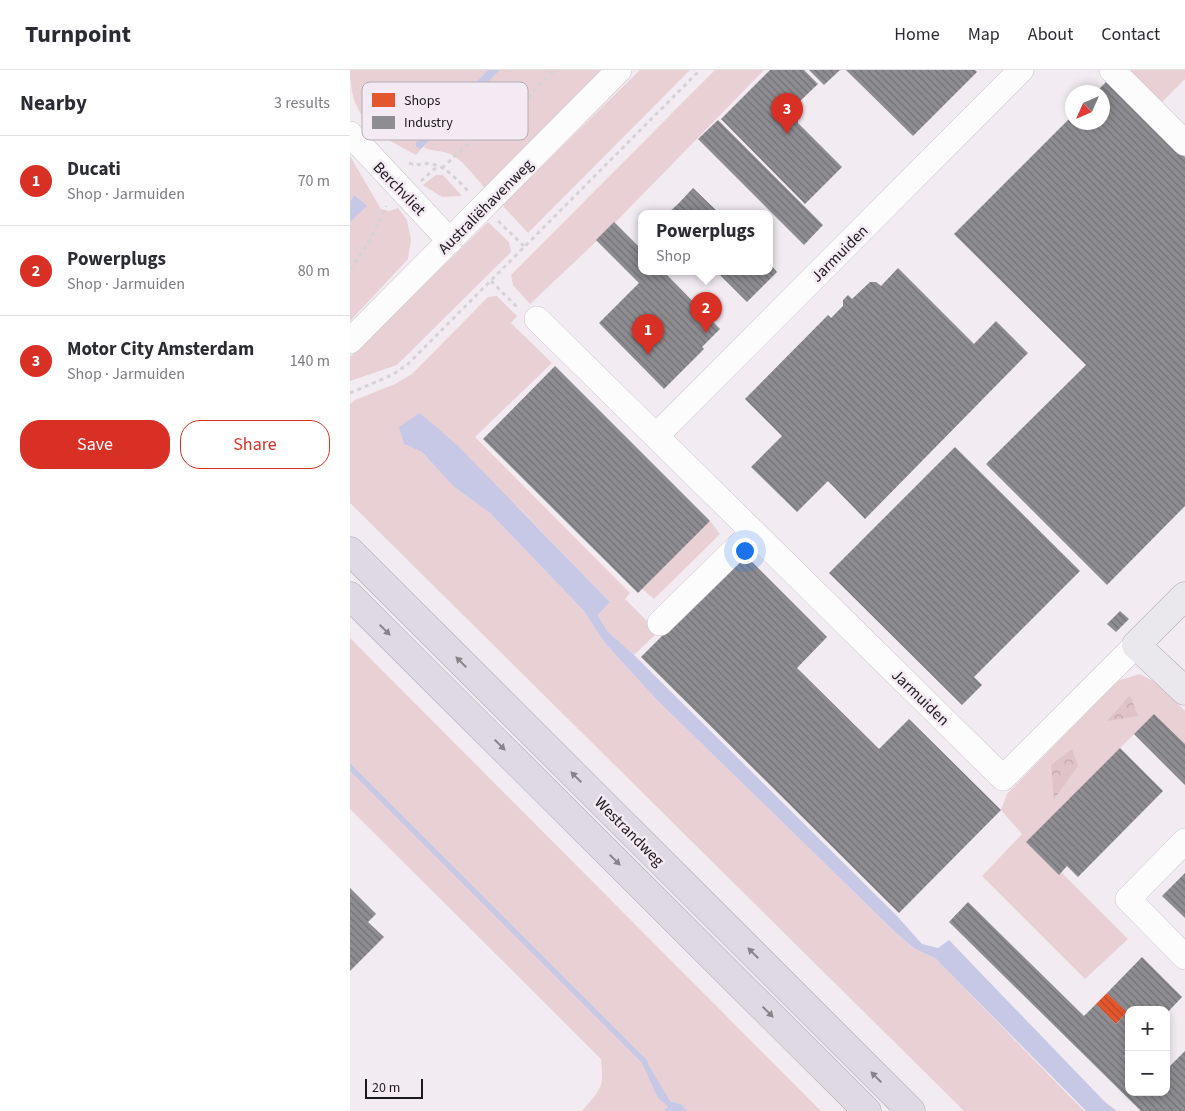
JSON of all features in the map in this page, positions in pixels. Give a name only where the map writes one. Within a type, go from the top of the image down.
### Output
[{"type":"highway","name":"Westrandweg","points":[[350,551],[911,1111]]},
{"type":"highway","name":"Westrandweg","points":[[350,596],[867,1111]]},
{"type":"main road","name":"Jarmuiden","points":[[1136,645],[1185,596]]},
{"type":"main road","points":[[1136,645],[1185,691]]},
{"type":"street","name":"Australiëhavenweg","points":[[350,341],[619,70]]},
{"type":"street","name":"Jarmuiden","points":[[657,435],[1021,70]]},
{"type":"street","points":[[1112,70],[1185,143]]},
{"type":"street","name":"Berchvliet","points":[[350,134],[450,241]]},
{"type":"street","name":"Jarmuiden","points":[[537,319],[657,435],[1003,778],[1136,645]]},
{"type":"street","points":[[660,623],[753,532]]},
{"type":"street","points":[[1185,841],[1128,899],[1185,957]]},
{"type":"path","points":[[528,98],[554,70]]},
{"type":"path","points":[[350,393],[392,375],[408,364],[700,70]]},
{"type":"path","points":[[442,168],[472,140]]},
{"type":"path","points":[[350,269],[368,244],[386,206]]},
{"type":"path","points":[[491,281],[525,315],[537,319]]},
{"type":"shaded area","points":[[350,70],[488,70],[476,82],[362,82],[362,114],[351,87]]},
{"type":"shaded area","points":[[500,70],[601,70],[485,188],[455,156],[423,147],[430,140],[528,140],[528,82],[488,82]]},
{"type":"shaded area","points":[[640,70],[690,70],[528,233],[502,205]]},
{"type":"shaded area","points":[[715,70],[764,70],[602,236],[530,304],[513,285],[511,275]]},
{"type":"shaded area","points":[[1128,70],[1185,70],[1185,79],[1161,103]]},
{"type":"shaded area","points":[[389,140],[418,140],[416,142],[421,149],[416,155]]},
{"type":"shaded area","points":[[350,156],[381,209],[389,211],[398,208],[407,220],[411,240],[408,259],[350,321],[350,222],[366,206],[356,195],[350,201]]},
{"type":"shaded area","points":[[436,175],[443,175],[462,196],[442,197],[423,185]]},
{"type":"shaded area","points":[[488,222],[509,242],[511,252],[397,365],[350,381],[350,357]]},
{"type":"shaded area","points":[[497,296],[517,316],[511,323],[552,363],[475,437],[630,593],[625,599],[658,632],[634,655],[607,631],[598,615],[610,602],[522,511],[420,413],[404,444],[422,452],[453,486],[490,513],[584,611],[604,642],[656,699],[894,931],[915,949],[935,958],[1084,1111],[964,1111],[350,503],[350,404],[355,400],[395,384],[412,374],[488,297]]},
{"type":"shaded area","points":[[710,521],[720,534],[654,599],[642,589]]},
{"type":"shaded area","points":[[350,638],[821,1111],[688,1111],[681,1104],[671,1101],[664,1111],[582,1111],[600,1088],[602,1077],[601,1059],[350,809]]},
{"type":"shaded area","points":[[1140,674],[1160,685],[1185,711],[1185,744],[1154,714],[1029,840],[1128,939],[1085,979],[982,876],[1022,834],[1001,810],[1007,794],[1117,681]]},
{"type":"green space","points":[[1130,695],[1138,716],[1107,721]]},
{"type":"green space","points":[[1072,749],[1078,766],[1054,799],[1051,765]]},
{"type":"water","points":[[488,70],[500,70],[488,82],[476,82]]},
{"type":"water","points":[[418,140],[430,140],[421,149],[416,147]]},
{"type":"water","points":[[355,195],[367,206],[350,222],[350,201]]},
{"type":"water","points":[[420,413],[458,446],[610,602],[598,615],[607,631],[634,655],[897,916],[922,944],[938,948],[949,940],[1105,1102],[1117,1111],[1086,1111],[935,958],[915,949],[894,931],[656,699],[604,642],[584,611],[490,513],[453,486],[422,452],[404,444],[399,427]]},
{"type":"water","points":[[645,1059],[670,1101],[681,1104],[688,1111],[664,1111],[668,1106],[658,1098],[641,1061]]},
{"type":"building: Shops","points":[[1107,993],[1125,1010],[1125,1014],[1116,1024],[1096,1004]]},
{"type":"building: Industry","points":[[770,70],[804,70],[818,84],[798,103],[798,123],[842,167],[805,204],[721,119]]},
{"type":"building: Industry","points":[[809,70],[840,70],[824,85]]},
{"type":"building: Industry","points":[[846,70],[975,70],[977,72],[913,136]]},
{"type":"building: Industry","points":[[1108,80],[1185,157],[1185,506],[1107,585],[986,464],[1086,365],[954,234],[1065,123],[1065,130],[1110,130],[1110,85],[1103,85]]},
{"type":"building: Industry","points":[[718,120],[823,225],[804,245],[773,214],[773,210],[769,210],[698,139]]},
{"type":"building: Industry","points":[[693,188],[716,210],[671,210]]},
{"type":"building: Industry","points":[[614,222],[638,246],[638,275],[667,275],[720,329],[702,347],[704,349],[664,389],[599,323],[639,283],[596,240]]},
{"type":"building: Industry","points":[[773,267],[777,272],[747,302],[720,275],[773,275]]},
{"type":"building: Industry","points":[[898,268],[974,344],[996,321],[1028,353],[865,519],[828,481],[797,512],[751,467],[782,436],[745,399],[828,315],[831,318],[843,306],[843,300],[848,295],[852,299],[870,282],[876,282],[881,286]]},
{"type":"building: Industry","points":[[555,366],[710,521],[638,593],[483,439]]},
{"type":"building: Industry","points":[[955,447],[1080,571],[974,677],[982,685],[962,705],[829,573]]},
{"type":"building: Industry","points":[[744,554],[827,637],[797,668],[879,749],[909,719],[1001,810],[899,913],[641,657]]},
{"type":"building: Industry","points":[[1120,611],[1129,619],[1116,632],[1107,624]]},
{"type":"building: Industry","points":[[1154,714],[1185,744],[1185,785],[1134,734]]},
{"type":"building: Industry","points":[[1120,748],[1163,791],[1078,877],[1067,866],[1059,875],[1026,842]]},
{"type":"building: Industry","points":[[1185,873],[1185,918],[1162,896]]},
{"type":"building: Industry","points":[[350,888],[376,914],[368,922],[384,937],[350,971]]},
{"type":"building: Industry","points":[[968,902],[1084,1016],[1096,1004],[1116,1024],[1125,1014],[1125,1095],[949,922]]},
{"type":"building: Industry","points":[[1142,957],[1182,997],[1170,1010],[1170,1006],[1125,1006],[1125,1010],[1107,993]]},
{"type":"building: Industry","points":[[1185,1051],[1185,1111],[1141,1111],[1126,1096],[1170,1096],[1170,1066]]},
{"type":"waterway","points":[[350,767],[645,1062]]},
{"type":"place","name":"Motor City Amsterdam","points":[[787,134]]},
{"type":"place","name":"Powerplugs","points":[[706,333]]},
{"type":"place","name":"Ducati","points":[[648,355]]}]
